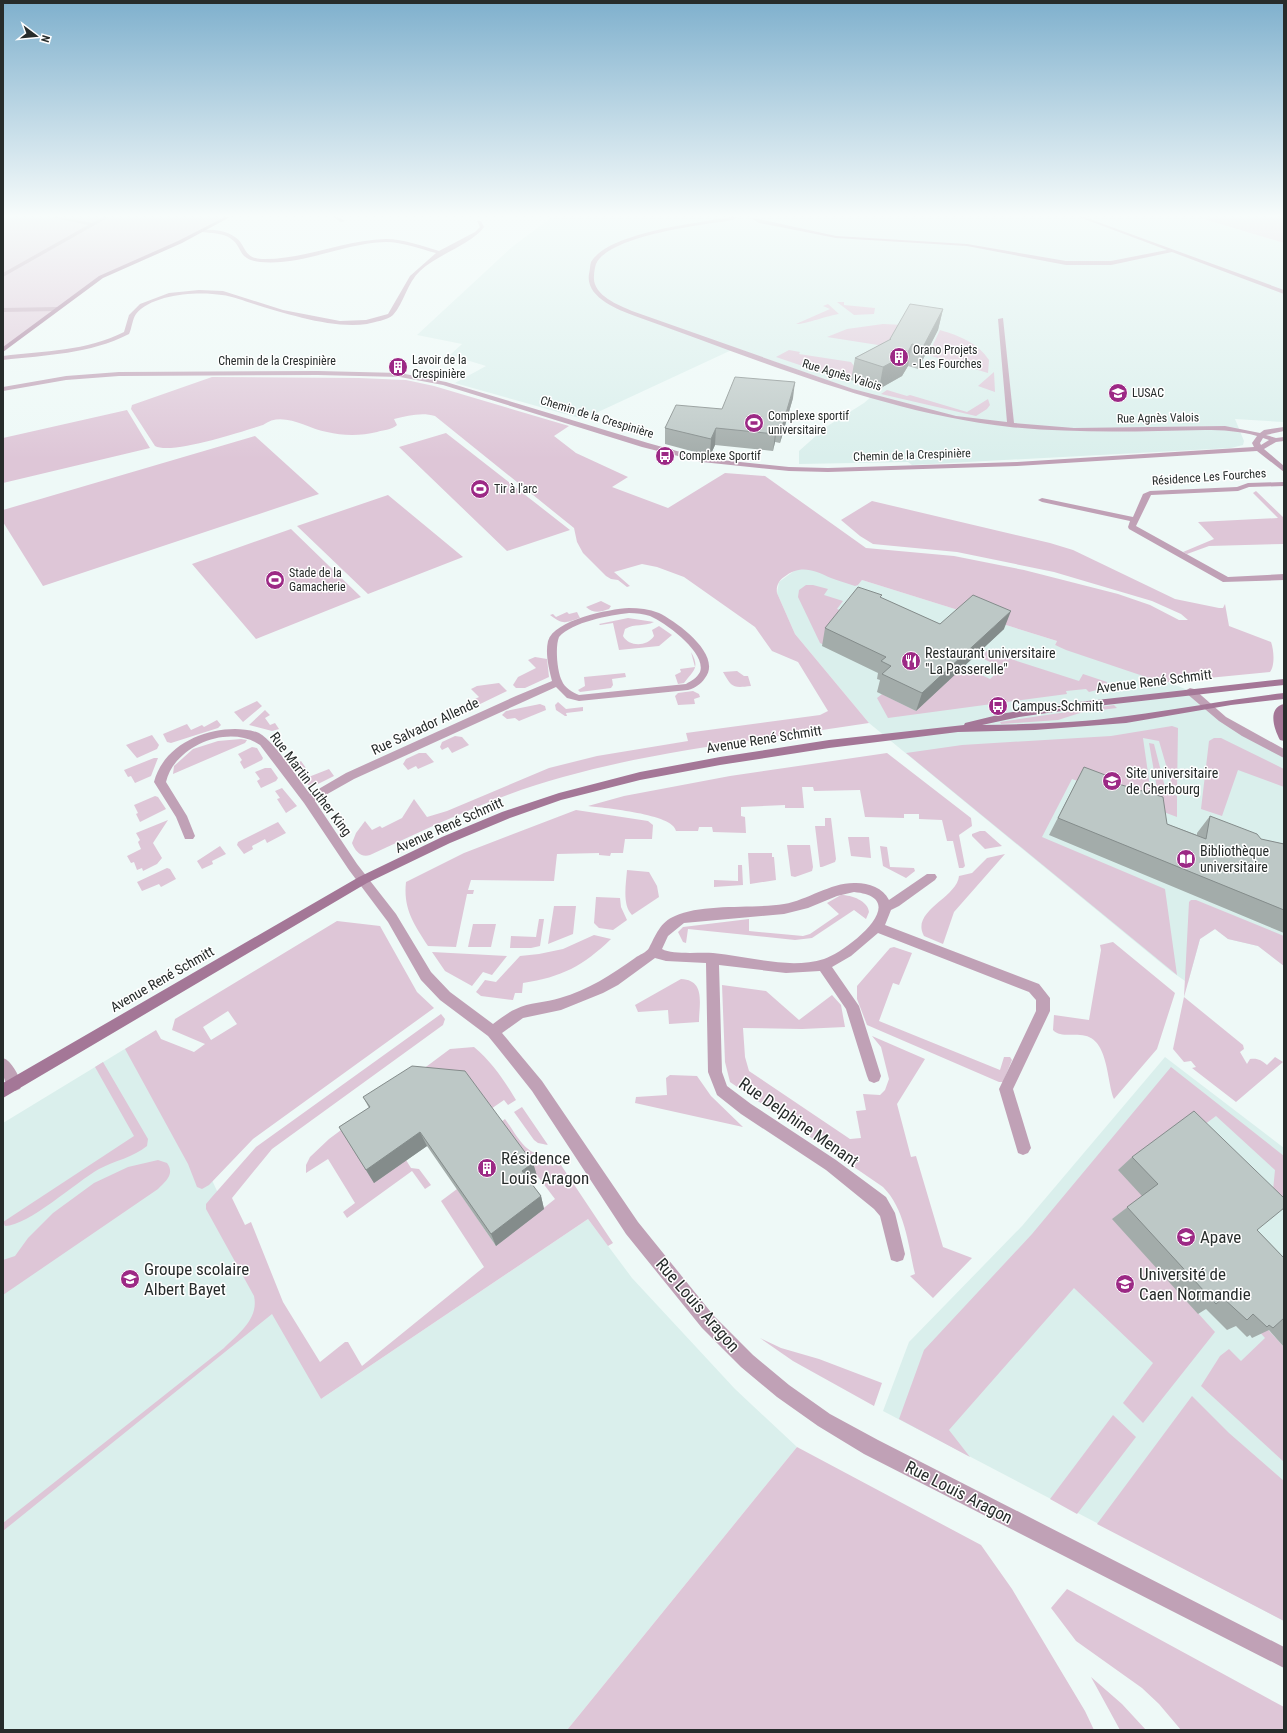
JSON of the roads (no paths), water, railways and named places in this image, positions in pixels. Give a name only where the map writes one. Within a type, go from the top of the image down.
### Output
[{"type":"main road","points":[[3,350],[72,298]]},
{"type":"main road","name":"Avenue René Schmitt","points":[[3,1091],[363,880],[446,840],[506,815],[602,785],[720,761],[829,744],[958,728],[986,720],[1026,712],[1190,691],[1284,682]]},
{"type":"main road","name":"Avenue René Schmitt","points":[[958,728],[988,729],[1077,725],[1135,719],[1204,707],[1284,696]]},
{"type":"main road","points":[[1284,707],[1278,716],[1279,730],[1284,737]]},
{"type":"street","points":[[3,358],[87,347],[117,339],[127,332],[132,315],[142,305],[161,298]]},
{"type":"street","points":[[240,298],[288,312],[340,323],[372,321],[390,315],[400,298]]},
{"type":"street","name":"Rue Agnès Valois","points":[[606,298],[620,308],[794,372],[868,396],[961,418],[1011,425],[1094,430],[1225,428],[1260,435],[1276,440]]},
{"type":"street","points":[[3,310],[57,309]]},
{"type":"street","points":[[1001,319],[1011,425]]},
{"type":"street","name":"Chemin de la Crespinière","points":[[3,389],[66,378],[119,374],[318,373],[396,375],[444,383],[645,445],[702,460],[724,464],[789,469],[828,470],[1072,462],[1259,449],[1276,440],[1284,439]]},
{"type":"street","points":[[1259,449],[1256,443],[1260,435],[1267,431],[1284,429]]},
{"type":"street","name":"Résidence Les Fourches","points":[[1259,449],[1284,470]]},
{"type":"street","name":"Résidence Les Fourches","points":[[1135,520],[1147,494],[1150,493],[1238,489],[1248,485],[1284,484]]},
{"type":"street","points":[[1042,500],[1135,520],[1133,528],[1226,580],[1284,577]]},
{"type":"street","points":[[626,610],[646,612],[662,619],[697,646],[704,657],[706,665],[702,676],[696,683],[688,687],[579,698],[571,696],[557,683],[552,644],[557,633],[564,628],[582,622],[626,610]]},
{"type":"street","name":"Rue Salvador Allende","points":[[308,800],[350,776],[515,700],[557,683]]},
{"type":"street","points":[[1190,691],[1204,707],[1224,721],[1284,754]]},
{"type":"street","name":"Rue Martin Luther King","points":[[189,836],[181,816],[160,782],[166,764],[183,748],[215,734],[242,733],[260,739],[308,800],[363,880]]},
{"type":"street","points":[[885,907],[895,903],[931,877]]},
{"type":"street","name":"Rue Louis Aragon","points":[[363,880],[392,918],[413,955],[435,987],[493,1032],[537,1086],[632,1228],[708,1322],[770,1380],[824,1420],[871,1447],[1284,1658]]},
{"type":"street","points":[[493,1032],[520,1013],[561,1004],[613,981],[655,951],[658,940],[676,921],[686,918],[729,912],[782,910],[805,904],[834,892],[854,888],[868,889],[875,892],[884,902],[885,907],[883,917],[876,927],[846,952],[823,964],[792,967],[712,958],[666,956],[660,955],[655,951]]},
{"type":"street","points":[[876,927],[1034,988],[1043,998],[1043,1011],[1006,1089],[1023,1148]]},
{"type":"street","name":"Rue Delphine Menant","points":[[712,958],[715,1072],[722,1090],[746,1109],[830,1165],[880,1203],[887,1213],[897,1254]]},
{"type":"street","points":[[823,964],[852,1006],[860,1027],[874,1076]]},
{"type":"street","points":[[3,1064],[16,1084]]},
{"type":"place","name":"Orano Projets - Les Fourches","points":[[899,357]]},
{"type":"place","name":"Lavoir de la Crespinière","points":[[398,367]]},
{"type":"place","name":"LUSAC","points":[[1118,393]]},
{"type":"place","name":"Complexe sportif universitaire","points":[[754,423]]},
{"type":"place","name":"Complexe Sportif","points":[[665,456]]},
{"type":"place","name":"Tir à l'arc","points":[[480,489]]},
{"type":"place","name":"Stade de la Gamacherie","points":[[275,580]]},
{"type":"place","name":"Restaurant universitaire \"La Passerelle\"","points":[[911,661]]},
{"type":"place","name":"Campus-Schmitt","points":[[998,706]]},
{"type":"place","name":"Site universitaire de Cherbourg","points":[[1112,781]]},
{"type":"place","name":"Bibliothèque universitaire","points":[[1186,859]]},
{"type":"place","name":"Résidence Louis Aragon","points":[[487,1168]]},
{"type":"place","name":"Apave","points":[[1186,1237]]},
{"type":"place","name":"Groupe scolaire Albert Bayet","points":[[130,1279]]},
{"type":"place","name":"Université de Caen Normandie","points":[[1125,1284]]}]
